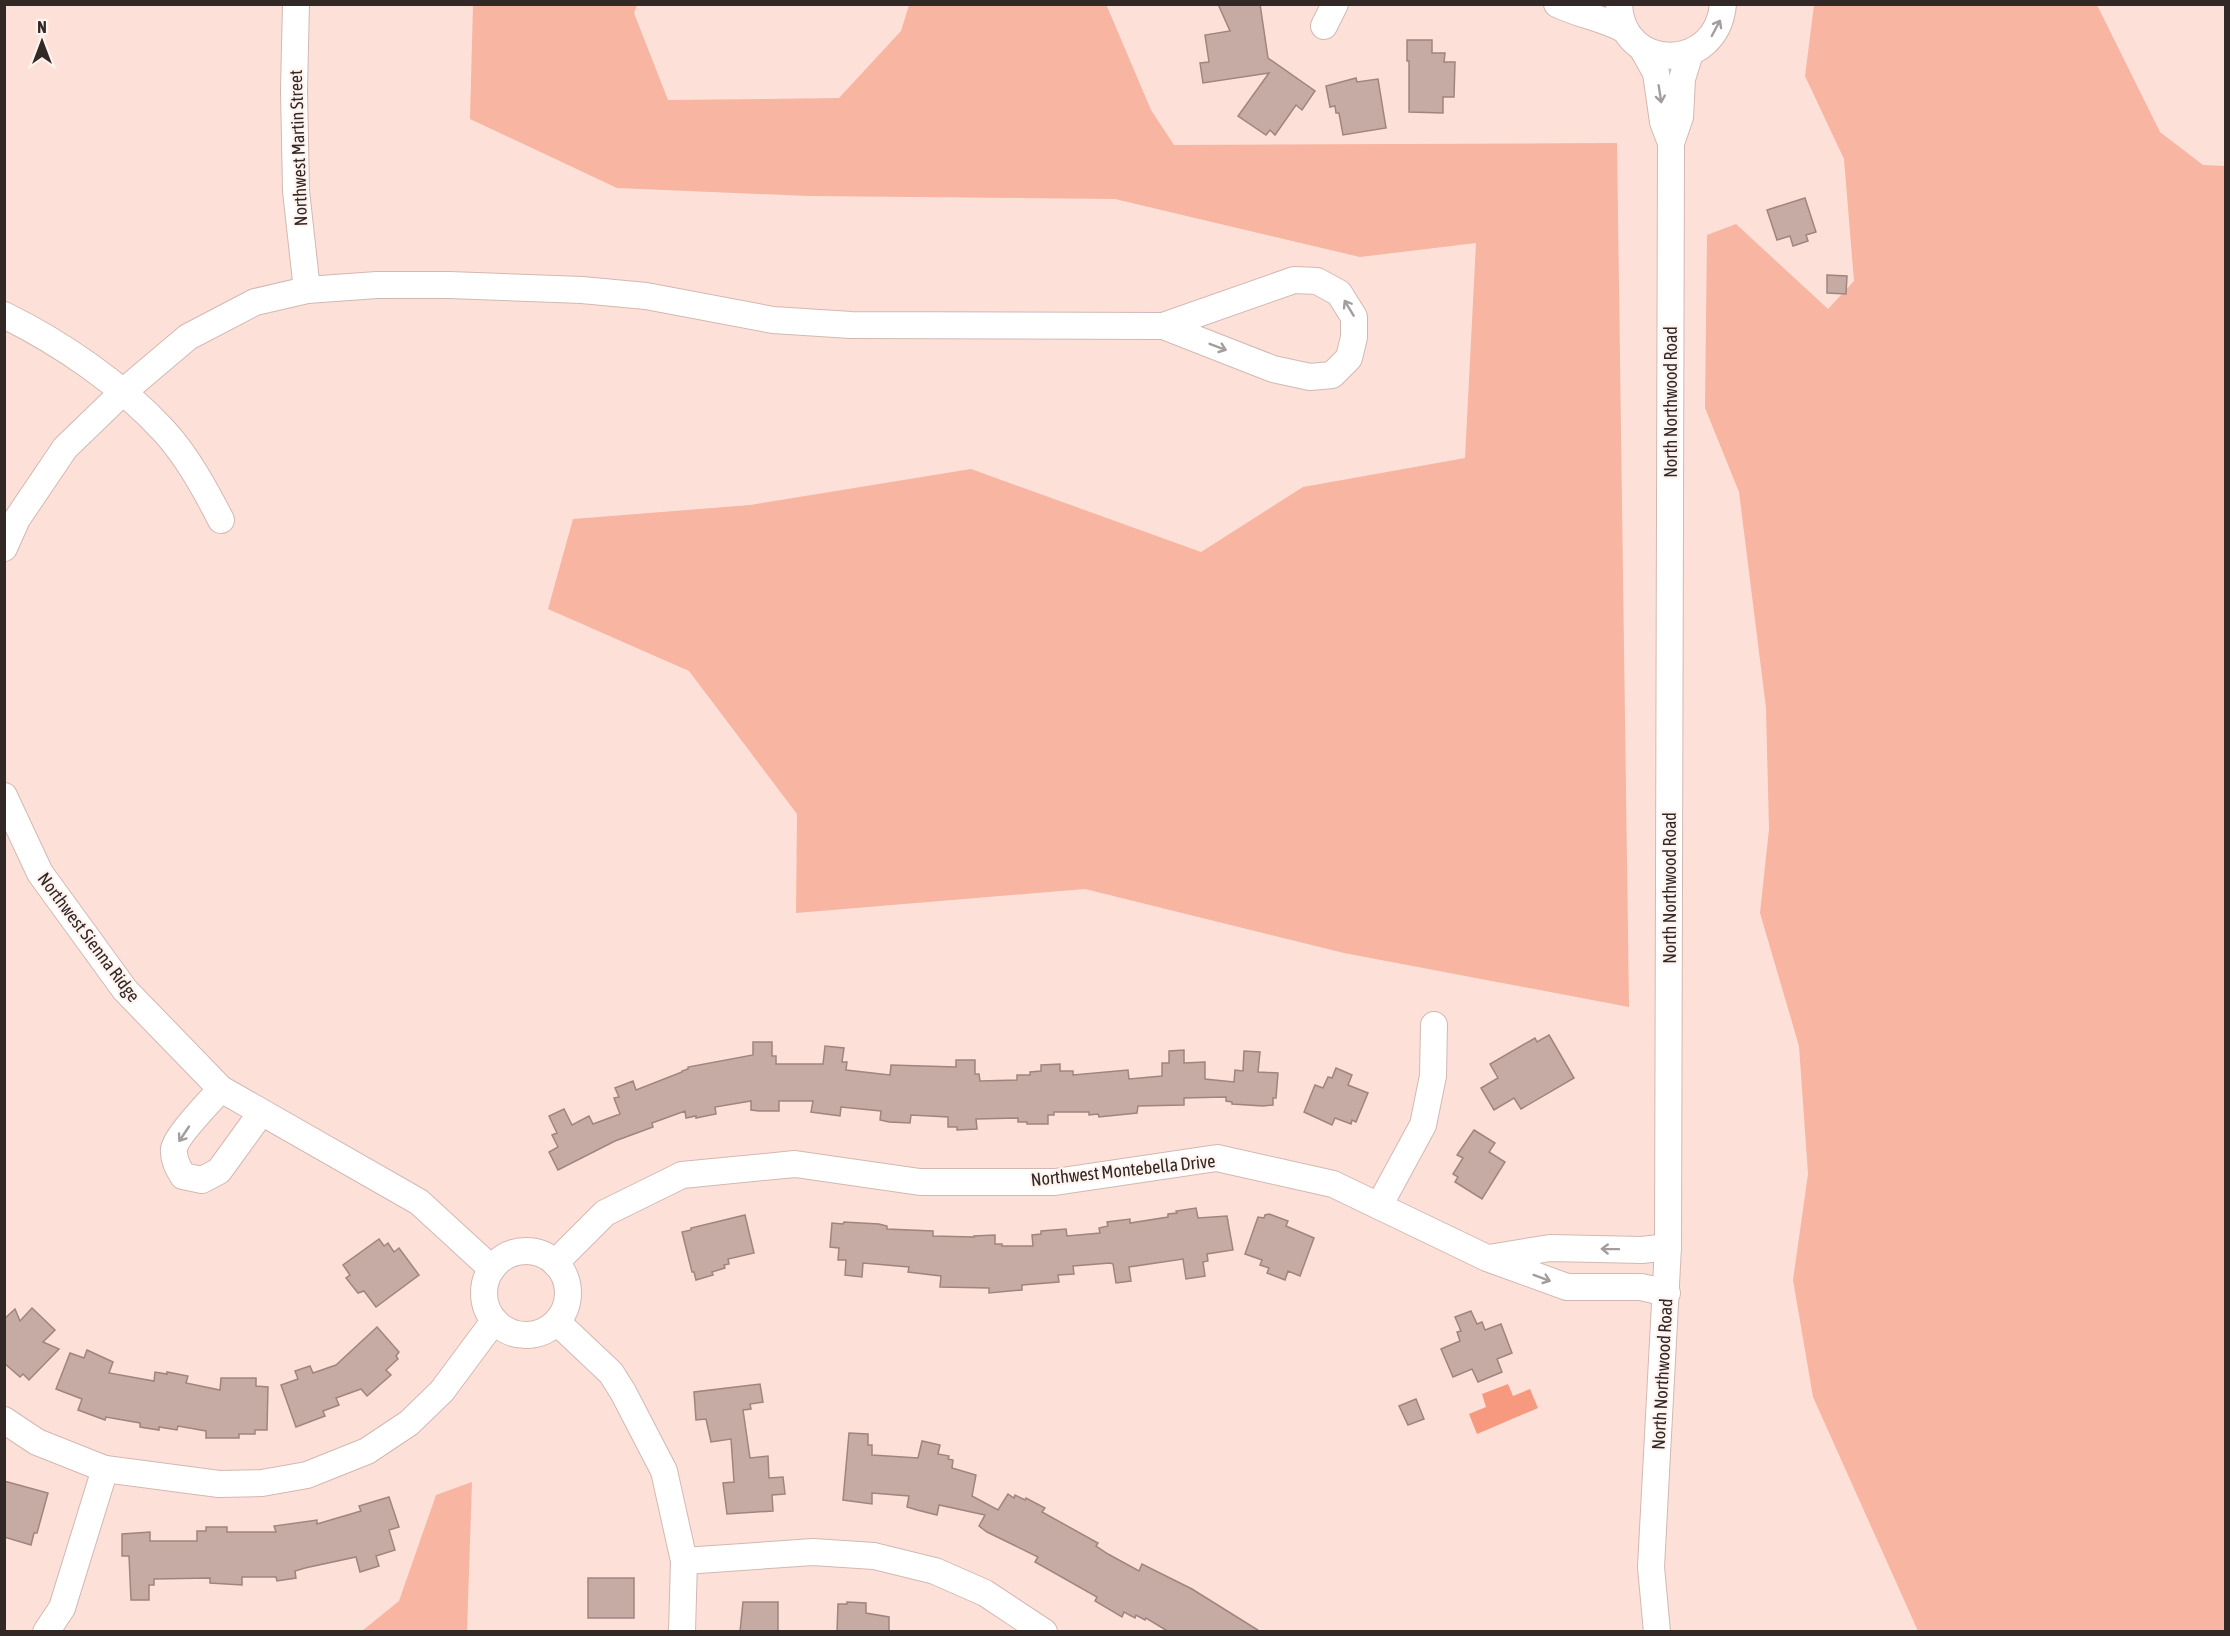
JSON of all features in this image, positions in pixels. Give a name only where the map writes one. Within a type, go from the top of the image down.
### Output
[{"type":"street","name":"Northwest Martin Street","points":[[296,4],[294,90],[296,192],[307,290]]},
{"type":"street","points":[[1557,4],[1576,14],[1596,18],[1660,56],[1681,56],[1706,43],[1717,29],[1723,4]]},
{"type":"street","name":"North Northwood Road","points":[[1619,4],[1622,21],[1656,73],[1663,122],[1671,143]]},
{"type":"street","name":"North Northwood Road","points":[[1657,1632],[1651,1567],[1668,1247],[1671,143],[1680,117],[1682,79],[1690,53]]},
{"type":"street","points":[[4,548],[17,519],[65,448],[123,392],[188,337],[255,302],[307,290],[377,285],[439,285],[582,290],[646,296],[773,320],[851,325],[1163,326],[1294,280],[1317,281],[1339,293],[1354,316],[1354,337],[1348,358],[1332,375],[1310,377],[1273,369],[1163,326]]},
{"type":"street","points":[[4,315],[45,335],[123,392],[164,431],[204,487],[221,520]]},
{"type":"street","name":"Northwest Sienna Ridge","points":[[4,796],[40,873],[125,990],[221,1089],[418,1202],[492,1269]]},
{"type":"street","points":[[1379,1206],[1423,1125],[1433,1076],[1434,1025]]},
{"type":"street","points":[[221,1089],[190,1124],[174,1148],[176,1163],[183,1176],[202,1180],[219,1172],[261,1113]]},
{"type":"street","name":"Northwest Montebella Drive","points":[[555,1263],[605,1213],[682,1175],[795,1164],[920,1182],[1056,1182],[1217,1158],[1333,1184],[1487,1258],[1567,1287],[1641,1287],[1667,1293]]},
{"type":"street","points":[[1487,1258],[1550,1248],[1642,1250],[1668,1247]]},
{"type":"street","points":[[522,1252],[543,1255],[555,1263],[563,1274],[567,1287],[567,1301],[557,1322],[543,1332],[530,1335],[504,1330],[494,1321],[487,1309],[484,1295],[485,1281],[492,1269],[502,1259],[522,1252]]},
{"type":"street","points":[[4,1420],[37,1442],[105,1469],[219,1484],[261,1483],[307,1475],[367,1451],[410,1423],[442,1391],[494,1321]]},
{"type":"street","points":[[557,1322],[611,1373],[664,1471],[684,1561],[682,1632]]},
{"type":"street","points":[[46,1632],[62,1608],[105,1469]]},
{"type":"street","points":[[684,1561],[813,1552],[874,1556],[945,1576],[985,1593],[1038,1630]]},
{"type":"shaded area","points":[[1106,4],[1151,110],[1174,145],[1617,143],[1629,1007],[1344,953],[1085,889],[796,913],[797,814],[689,671],[548,609],[573,519],[750,505],[971,469],[1201,552],[1303,487],[1465,458],[1476,243],[1360,257],[1115,199],[808,196],[617,188],[470,119],[473,5],[637,5],[634,13],[668,100],[839,98],[901,31],[909,5]]},
{"type":"shaded area","points":[[1814,5],[2097,5],[2160,132],[2203,165],[2225,166],[2225,1631],[1918,1631],[1813,1397],[1793,1280],[1808,1174],[1799,1046],[1760,913],[1769,829],[1766,708],[1739,492],[1705,408],[1707,235],[1736,224],[1828,309],[1854,281],[1844,159],[1805,76]]},
{"type":"shaded area","points":[[1508,1384],[1513,1396],[1530,1389],[1538,1408],[1477,1434],[1469,1414],[1486,1407],[1482,1394]]},
{"type":"shaded area","points":[[472,1482],[467,1631],[362,1631],[399,1601],[436,1495]]},
{"type":"building","points":[[1218,4],[1260,4],[1268,58],[1315,91],[1302,110],[1296,105],[1275,135],[1270,130],[1266,135],[1238,116],[1269,73],[1203,83],[1200,63],[1209,62],[1205,35],[1230,31]]},
{"type":"building","points":[[1407,40],[1432,40],[1432,53],[1445,53],[1444,62],[1455,62],[1454,97],[1443,97],[1443,113],[1409,112]]},
{"type":"building","points":[[1356,78],[1357,82],[1378,79],[1386,128],[1343,135],[1339,113],[1336,113],[1335,106],[1330,107],[1326,86]]},
{"type":"building","points":[[1805,198],[1816,232],[1806,235],[1808,241],[1793,246],[1790,236],[1777,240],[1767,210]]},
{"type":"building","points":[[1827,275],[1847,276],[1846,294],[1827,293]]},
{"type":"building","points":[[1549,1035],[1574,1078],[1521,1109],[1514,1098],[1494,1110],[1481,1088],[1498,1078],[1490,1064],[1535,1038],[1537,1042]]},
{"type":"building","points":[[753,1042],[772,1042],[772,1056],[776,1056],[776,1064],[823,1064],[825,1046],[844,1048],[842,1062],[847,1062],[846,1070],[890,1075],[891,1065],[956,1067],[956,1060],[975,1060],[975,1074],[979,1074],[980,1081],[1017,1080],[1017,1075],[1030,1075],[1030,1072],[1041,1071],[1041,1065],[1060,1064],[1060,1071],[1073,1071],[1073,1075],[1128,1070],[1129,1079],[1162,1076],[1162,1063],[1169,1063],[1169,1051],[1184,1050],[1184,1063],[1205,1062],[1205,1079],[1234,1082],[1235,1070],[1243,1071],[1244,1051],[1260,1052],[1258,1072],[1278,1073],[1276,1098],[1273,1098],[1273,1105],[1263,1106],[1232,1104],[1226,1101],[1226,1097],[1184,1098],[1184,1105],[1138,1106],[1137,1113],[1099,1117],[1098,1114],[1089,1115],[1089,1112],[1054,1112],[1054,1115],[1048,1115],[1048,1124],[1027,1124],[1027,1122],[1018,1122],[1018,1118],[976,1119],[977,1129],[957,1130],[957,1127],[948,1127],[948,1117],[911,1115],[910,1123],[889,1122],[880,1120],[881,1111],[841,1107],[840,1116],[811,1112],[813,1101],[779,1101],[779,1111],[759,1111],[751,1110],[751,1101],[715,1107],[716,1114],[696,1118],[696,1116],[686,1118],[685,1111],[652,1123],[653,1127],[615,1141],[558,1170],[549,1152],[558,1147],[552,1135],[557,1133],[549,1116],[564,1109],[572,1125],[589,1116],[593,1124],[620,1114],[614,1098],[619,1097],[615,1088],[633,1081],[636,1090],[682,1072],[688,1067],[753,1055]]},
{"type":"building","points":[[1336,1068],[1352,1075],[1348,1085],[1368,1093],[1356,1122],[1352,1120],[1351,1124],[1335,1118],[1332,1125],[1304,1112],[1315,1085],[1323,1088],[1328,1077],[1332,1078]]},
{"type":"building","points":[[1474,1130],[1495,1143],[1489,1152],[1505,1162],[1482,1199],[1455,1182],[1458,1177],[1453,1174],[1463,1158],[1457,1155]]},
{"type":"building","points":[[1196,1208],[1198,1218],[1227,1216],[1233,1250],[1207,1254],[1208,1261],[1203,1262],[1205,1276],[1186,1279],[1183,1259],[1129,1267],[1131,1281],[1116,1283],[1113,1264],[1110,1263],[1073,1266],[1074,1274],[1058,1275],[1059,1282],[1022,1285],[1022,1290],[989,1293],[989,1288],[940,1287],[941,1276],[908,1272],[909,1267],[863,1263],[862,1277],[845,1275],[846,1260],[838,1260],[839,1248],[830,1247],[832,1223],[879,1224],[887,1226],[887,1229],[933,1231],[933,1236],[995,1235],[995,1244],[1033,1246],[1032,1235],[1041,1234],[1041,1231],[1066,1229],[1067,1236],[1100,1233],[1099,1228],[1108,1226],[1107,1222],[1130,1219],[1130,1223],[1168,1217],[1168,1214],[1177,1213],[1176,1211]]},
{"type":"building","points":[[1269,1214],[1288,1221],[1286,1226],[1314,1238],[1300,1276],[1288,1271],[1285,1280],[1267,1273],[1269,1268],[1260,1265],[1262,1260],[1245,1254],[1258,1217],[1264,1218]]},
{"type":"building","points":[[745,1215],[754,1253],[728,1259],[729,1264],[724,1265],[725,1268],[712,1272],[713,1275],[696,1280],[682,1232]]},
{"type":"building","points":[[379,1239],[384,1246],[388,1243],[394,1252],[399,1248],[419,1275],[376,1307],[364,1291],[358,1293],[346,1278],[350,1275],[343,1265]]},
{"type":"building","points":[[32,1308],[55,1330],[43,1342],[59,1349],[29,1380],[23,1374],[20,1377],[4,1363],[4,1319],[15,1309],[20,1321]]},
{"type":"building","points":[[1471,1311],[1477,1324],[1482,1322],[1485,1330],[1501,1324],[1512,1353],[1497,1359],[1502,1372],[1478,1382],[1472,1369],[1453,1377],[1441,1349],[1460,1341],[1457,1332],[1461,1331],[1455,1317]]},
{"type":"building","points":[[377,1327],[399,1352],[396,1356],[398,1359],[386,1370],[391,1375],[367,1396],[361,1389],[336,1398],[339,1405],[323,1411],[325,1416],[296,1427],[281,1385],[298,1379],[295,1371],[310,1366],[313,1373],[336,1365]]},
{"type":"building","points":[[87,1350],[113,1362],[109,1373],[154,1381],[155,1372],[167,1374],[167,1372],[188,1376],[186,1383],[220,1390],[221,1378],[256,1378],[256,1386],[268,1387],[267,1430],[255,1430],[255,1434],[239,1434],[239,1438],[206,1438],[206,1431],[178,1426],[177,1430],[140,1427],[140,1423],[106,1417],[105,1420],[78,1410],[82,1399],[56,1389],[70,1353],[84,1358]]},
{"type":"building","points":[[760,1384],[763,1402],[750,1404],[751,1409],[743,1410],[750,1458],[768,1456],[769,1478],[783,1477],[785,1494],[772,1495],[773,1511],[727,1514],[723,1483],[734,1482],[731,1439],[711,1442],[706,1419],[696,1420],[694,1392]]},
{"type":"building","points":[[1416,1399],[1424,1419],[1408,1425],[1399,1406]]},
{"type":"building","points":[[849,1433],[868,1434],[868,1445],[872,1445],[872,1455],[918,1458],[922,1441],[940,1445],[938,1454],[949,1456],[948,1459],[953,1460],[952,1468],[976,1475],[972,1496],[998,1510],[1008,1494],[1014,1498],[1015,1495],[1025,1500],[1026,1498],[1045,1508],[1042,1512],[1098,1543],[1096,1546],[1108,1554],[1139,1571],[1142,1564],[1192,1589],[1261,1632],[1169,1632],[1146,1618],[1145,1620],[1136,1615],[1135,1618],[1124,1612],[1122,1617],[1095,1601],[1097,1597],[1035,1562],[1038,1557],[987,1532],[979,1526],[985,1515],[939,1505],[937,1515],[907,1507],[909,1496],[872,1493],[872,1504],[843,1500]]},
{"type":"building","points":[[4,1481],[48,1493],[37,1533],[34,1533],[31,1545],[4,1537]]},
{"type":"building","points":[[389,1497],[399,1527],[389,1530],[395,1550],[376,1556],[379,1566],[360,1572],[356,1557],[295,1571],[296,1578],[277,1581],[276,1577],[242,1577],[242,1585],[210,1583],[210,1578],[154,1579],[154,1585],[149,1585],[149,1600],[131,1600],[129,1556],[122,1556],[122,1534],[150,1532],[150,1541],[197,1541],[197,1531],[206,1531],[206,1527],[227,1527],[227,1532],[276,1532],[274,1526],[317,1520],[317,1524],[361,1511],[359,1506]]},
{"type":"building","points":[[588,1578],[634,1578],[634,1618],[588,1618]]},
{"type":"building","points":[[743,1602],[778,1602],[778,1632],[740,1632]]},
{"type":"building","points":[[847,1602],[866,1603],[866,1613],[889,1617],[889,1632],[837,1632],[838,1604],[847,1604]]}]
